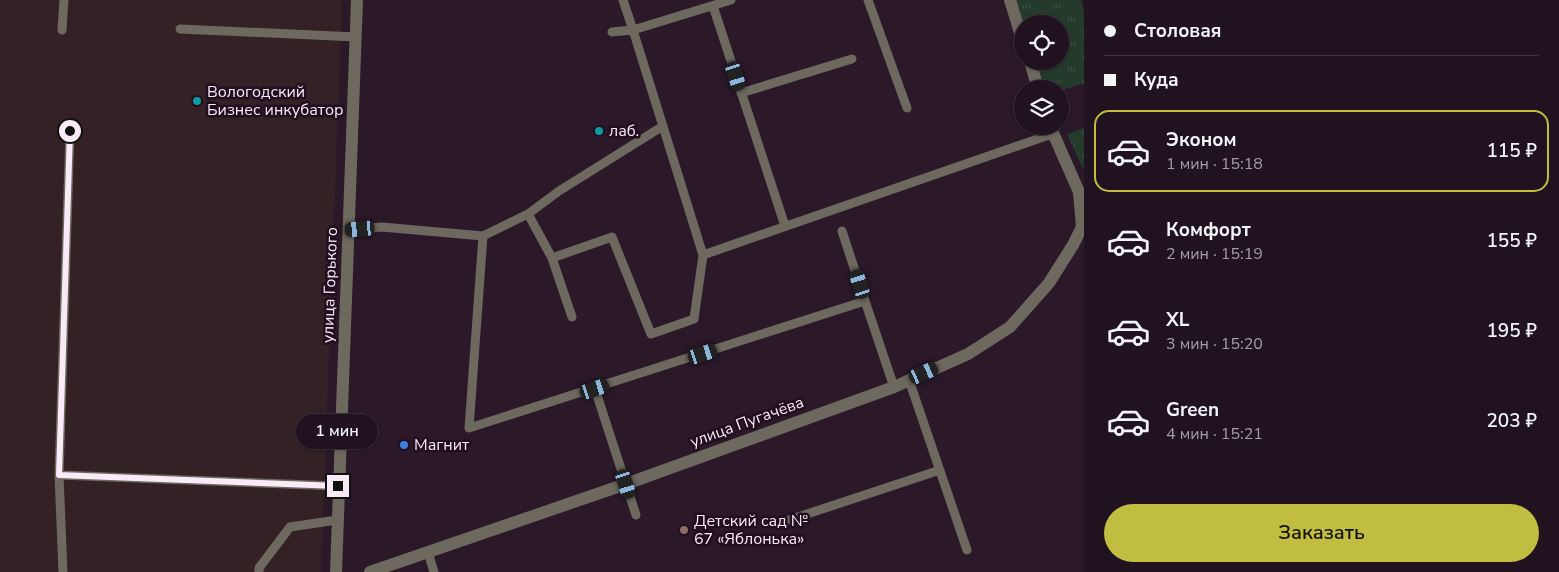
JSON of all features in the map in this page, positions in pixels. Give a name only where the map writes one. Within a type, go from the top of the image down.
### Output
[{"type":"street","name":"улица Горького","points":[[336,572],[358,0]]},
{"type":"street","points":[[1010,0],[1015,15]]},
{"type":"street","points":[[1053,135],[1080,192],[1083,227]]},
{"type":"street","name":"улица Пугачёва","points":[[370,572],[626,484],[894,387],[968,354],[1010,327],[1049,283],[1083,227]]},
{"type":"lane","points":[[62,30],[64,0]]},
{"type":"lane","points":[[552,258],[612,237],[651,334],[694,319],[703,255],[623,0]]},
{"type":"lane","points":[[612,32],[633,30],[731,0]]},
{"type":"lane","points":[[868,0],[907,108]]},
{"type":"lane","points":[[713,6],[785,226]]},
{"type":"lane","points":[[180,29],[356,37]]},
{"type":"lane","points":[[741,93],[852,59]]},
{"type":"lane","points":[[348,230],[382,227],[482,236],[528,214],[559,190],[663,126]]},
{"type":"lane","points":[[63,572],[59,475],[70,131]]},
{"type":"lane","points":[[703,255],[1037,135]]},
{"type":"lane","points":[[528,214],[552,258],[572,317]]},
{"type":"lane","points":[[842,231],[894,387]]},
{"type":"lane","points":[[482,236],[469,428],[865,301]]},
{"type":"lane","points":[[909,380],[967,550]]},
{"type":"lane","points":[[595,389],[636,514]]},
{"type":"lane","points":[[786,521],[940,470]]},
{"type":"lane","points":[[59,475],[338,486]]},
{"type":"lane","points":[[259,572],[259,568],[290,527],[338,520]]},
{"type":"lane","points":[[428,552],[434,572]]},
{"type":"shaded area","points":[[0,0],[342,0],[321,572],[0,572]]},
{"type":"green space","points":[[1014,0],[1081,0],[1084,13],[1084,83],[1069,88],[1069,80],[1039,80],[1036,70],[1069,70],[1069,15],[1019,15]]},
{"type":"green space","points":[[1084,128],[1084,171],[1067,135]]},
{"type":"place","name":"Вологодский Бизнес инкубатор","points":[[197,101]]},
{"type":"place","name":"лаб.","points":[[599,131]]},
{"type":"place","name":"Магнит","points":[[404,445]]},
{"type":"place","name":"Детский сад № 67 «Яблонька»","points":[[684,530]]},
{"type":"route","points":[[70,131],[59,475],[338,486]]}]
